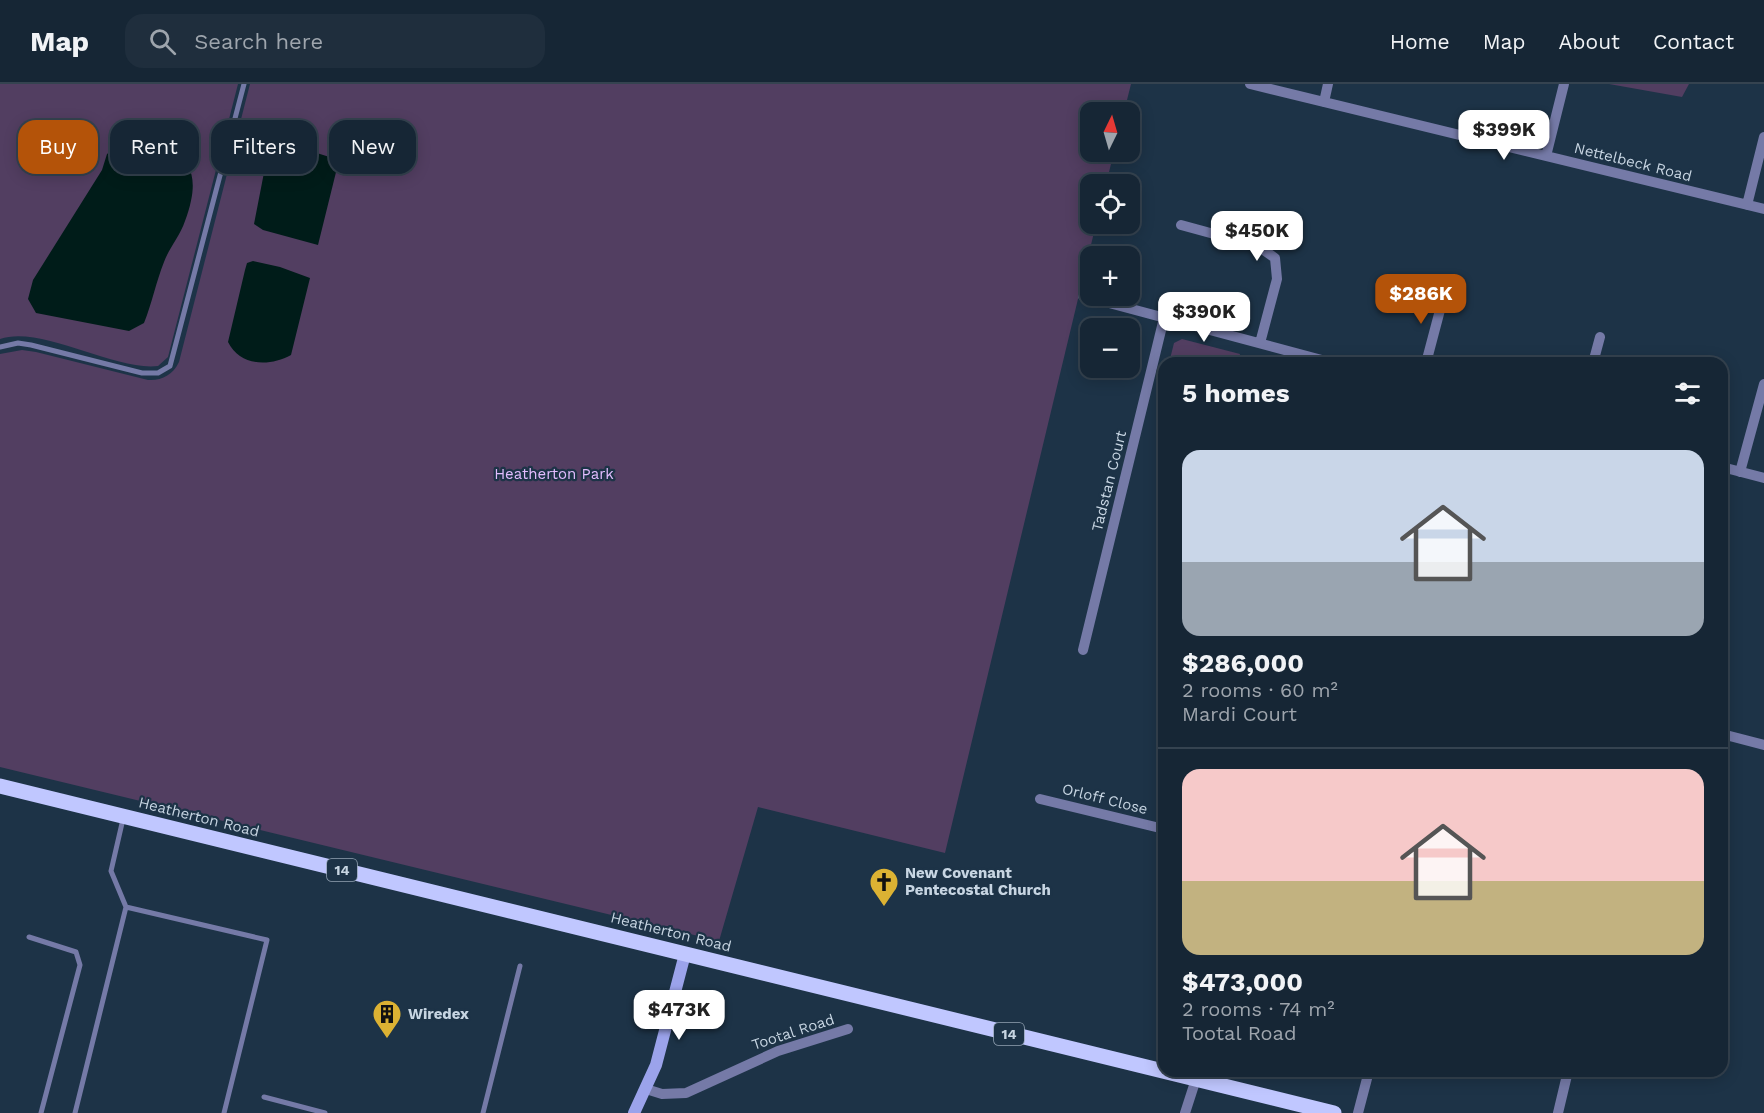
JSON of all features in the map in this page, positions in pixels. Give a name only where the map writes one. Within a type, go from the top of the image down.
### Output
[{"type":"main road","name":"Heatherton Road","points":[[0,786],[1158,1070]]},
{"type":"main road","points":[[634,1113],[661,1050],[685,954]]},
{"type":"main road","name":"Heatherton Road","points":[[1188,1077],[1334,1113]]},
{"type":"street","name":"Nettelbeck Road","points":[[1250,84],[1764,209]]},
{"type":"street","points":[[1324,102],[1328,84]]},
{"type":"street","points":[[1546,156],[1564,84]]},
{"type":"street","points":[[1747,205],[1764,137]]},
{"type":"street","points":[[1181,225],[1258,246],[1275,258],[1277,279],[1260,343]]},
{"type":"street","points":[[1428,357],[1444,295]]},
{"type":"street","points":[[1120,306],[1311,357]]},
{"type":"street","name":"Tadstan Court","points":[[1083,650],[1164,318]]},
{"type":"street","points":[[1595,357],[1600,337]]},
{"type":"street","points":[[1740,472],[1764,384]]},
{"type":"street","points":[[1728,469],[1764,478]]},
{"type":"street","points":[[1728,736],[1764,745]]},
{"type":"street","name":"Orloff Close","points":[[1040,799],[1158,828]]},
{"type":"street","name":"Tootal Road","points":[[646,1089],[662,1094],[686,1093],[768,1055],[848,1029]]},
{"type":"street","points":[[1358,1113],[1367,1077]]},
{"type":"street","points":[[1558,1113],[1567,1077]]},
{"type":"street","points":[[1185,1113],[1196,1079]]},
{"type":"lane","points":[[0,347],[18,344],[31,345],[142,373],[158,373],[170,366],[244,84]]},
{"type":"lane","points":[[75,1113],[126,907],[111,871],[124,817]]},
{"type":"lane","points":[[126,907],[267,940],[224,1113]]},
{"type":"lane","points":[[29,937],[53,942],[76,952],[80,965],[41,1113]]},
{"type":"lane","points":[[483,1113],[520,966]]},
{"type":"lane","points":[[264,1097],[325,1113]]},
{"type":"green space","points":[[0,84],[238,84],[229,120],[211,120],[211,174],[215,174],[168,357],[158,366],[140,366],[36,338],[17,336],[0,339]]},
{"type":"green space","name":"Heatherton Park","points":[[250,84],[1131,84],[1126,102],[1080,102],[1080,162],[1112,162],[1108,174],[1080,174],[1080,234],[1094,234],[1091,246],[1080,246],[1080,291],[945,853],[758,807],[719,941],[0,767],[0,354],[22,350],[36,352],[148,380],[170,374],[179,362],[227,174],[317,174],[317,120],[241,120]]},
{"type":"green space","points":[[1609,84],[1689,84],[1682,97]]},
{"type":"green space","points":[[1182,339],[1240,354],[1239,357],[1170,357],[1174,343]]},
{"type":"shaded area","points":[[110,152],[110,174],[191,174],[193,183],[185,221],[164,262],[144,323],[129,331],[36,313],[28,299],[33,280],[102,170],[107,154]]},
{"type":"shaded area","points":[[317,153],[329,157],[329,174],[336,174],[318,245],[263,230],[254,224],[264,174],[317,174]]},
{"type":"shaded area","points":[[253,261],[280,267],[310,278],[291,355],[282,359],[265,362],[247,360],[233,350],[228,342],[247,263]]},
{"type":"place","name":"New Covenant Pentecostal Church","points":[[884,908]]},
{"type":"place","name":"Wiredex","points":[[387,1040]]}]
